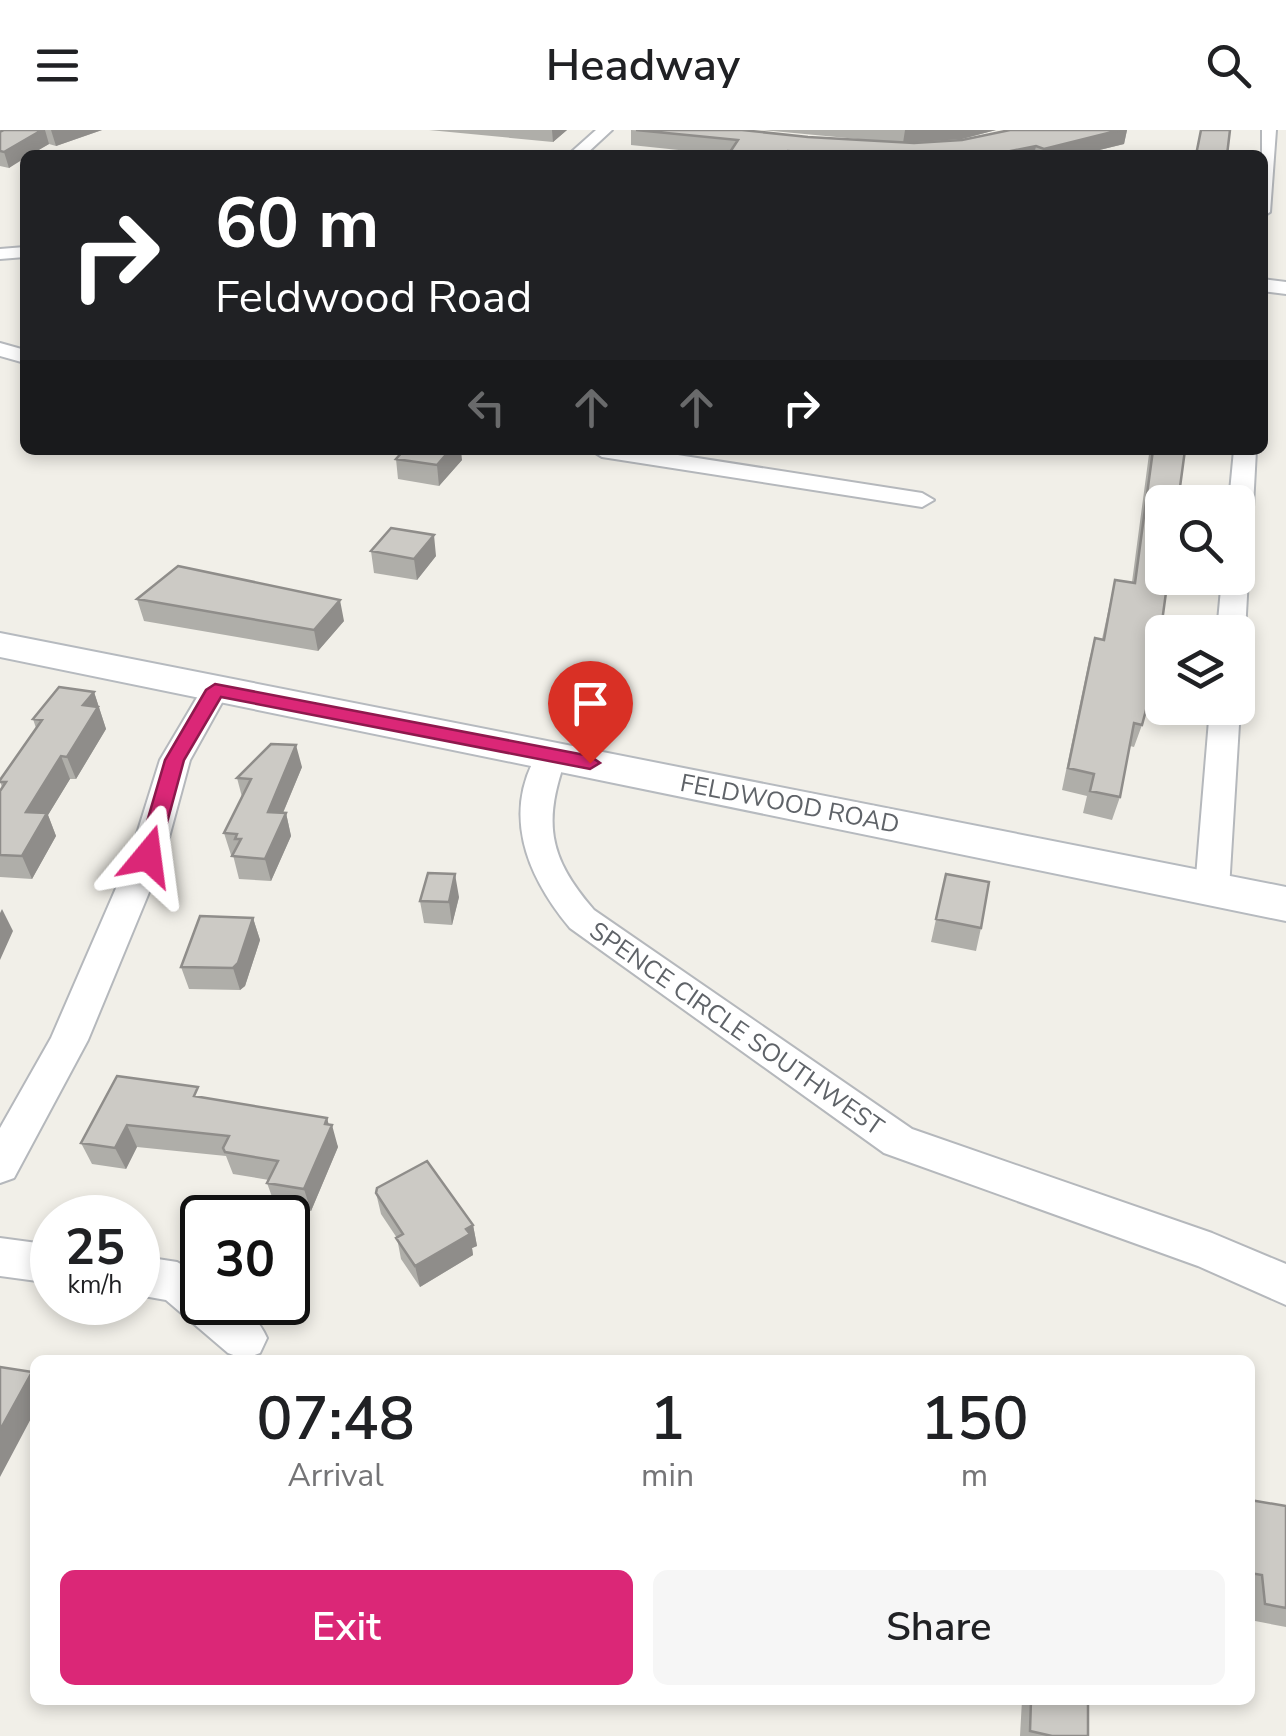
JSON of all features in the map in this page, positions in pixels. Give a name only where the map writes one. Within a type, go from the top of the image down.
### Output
[{"type":"street","points":[[582,150],[606,130]]},
{"type":"street","points":[[634,455],[922,500]]},
{"type":"street","points":[[1242,485],[1245,455]]},
{"type":"street","name":"FELDWOOD ROAD","points":[[0,645],[1286,904]]},
{"type":"street","points":[[0,1166],[69,1040],[148,856],[174,760],[215,690]]},
{"type":"street","points":[[1212,889],[1224,725]]},
{"type":"street","name":"SPENCE CIRCLE SOUTHWEST","points":[[552,755],[536,801],[541,854],[554,888],[582,919],[898,1141],[1212,1252],[1286,1285]]},
{"type":"street","points":[[0,1257],[30,1261]]},
{"type":"street","points":[[160,1279],[177,1282],[244,1338]]},
{"type":"building","points":[[42,130],[4,152],[0,151],[0,132]]},
{"type":"building","points":[[636,130],[742,130],[914,143],[962,140],[1010,130],[1120,130],[1044,149],[1036,146],[1016,150],[731,150],[738,140]]},
{"type":"building","points":[[1201,130],[1230,130],[1228,150],[1197,150]]},
{"type":"building","points":[[400,455],[446,455],[437,465],[396,459]]},
{"type":"building","points":[[1152,455],[1184,455],[1180,485],[1148,485]]},
{"type":"building","points":[[1145,509],[1145,595],[1166,595],[1163,615],[1145,615],[1145,714],[1142,725],[1134,723],[1120,797],[1090,791],[1094,774],[1068,768],[1095,638],[1104,640],[1115,580],[1135,583]]},
{"type":"building","points":[[391,528],[434,535],[414,559],[371,551]]},
{"type":"building","points":[[178,566],[340,600],[314,630],[137,599]]},
{"type":"building","points":[[59,687],[94,692],[83,705],[98,707],[26,812],[47,813],[22,856],[0,855],[0,791],[6,782],[0,780],[42,720],[33,719]]},
{"type":"building","points":[[271,744],[296,745],[268,812],[286,813],[265,859],[232,856],[241,839],[235,839],[237,834],[224,833],[251,779],[237,778]]},
{"type":"building","points":[[428,873],[455,874],[449,902],[420,901]]},
{"type":"building","points":[[946,874],[989,882],[981,928],[936,919]]},
{"type":"building","points":[[200,916],[253,918],[233,968],[181,967]]},
{"type":"building","points":[[117,1076],[198,1087],[194,1096],[327,1118],[325,1124],[332,1125],[304,1189],[267,1183],[278,1161],[225,1152],[229,1136],[127,1125],[115,1148],[81,1143]]},
{"type":"building","points":[[427,1161],[473,1225],[466,1229],[470,1234],[415,1266],[396,1238],[403,1234],[376,1193],[377,1188]]},
{"type":"building","points":[[0,1367],[30,1372],[30,1376],[0,1430]]},
{"type":"building","points":[[1255,1501],[1286,1506],[1286,1608],[1265,1604],[1262,1575],[1255,1574]]},
{"type":"building","points":[[1031,1705],[1088,1705],[1088,1736],[1052,1736],[1030,1731]]},
{"type":"route","points":[[148,856],[174,760],[215,690],[590,763]]}]
